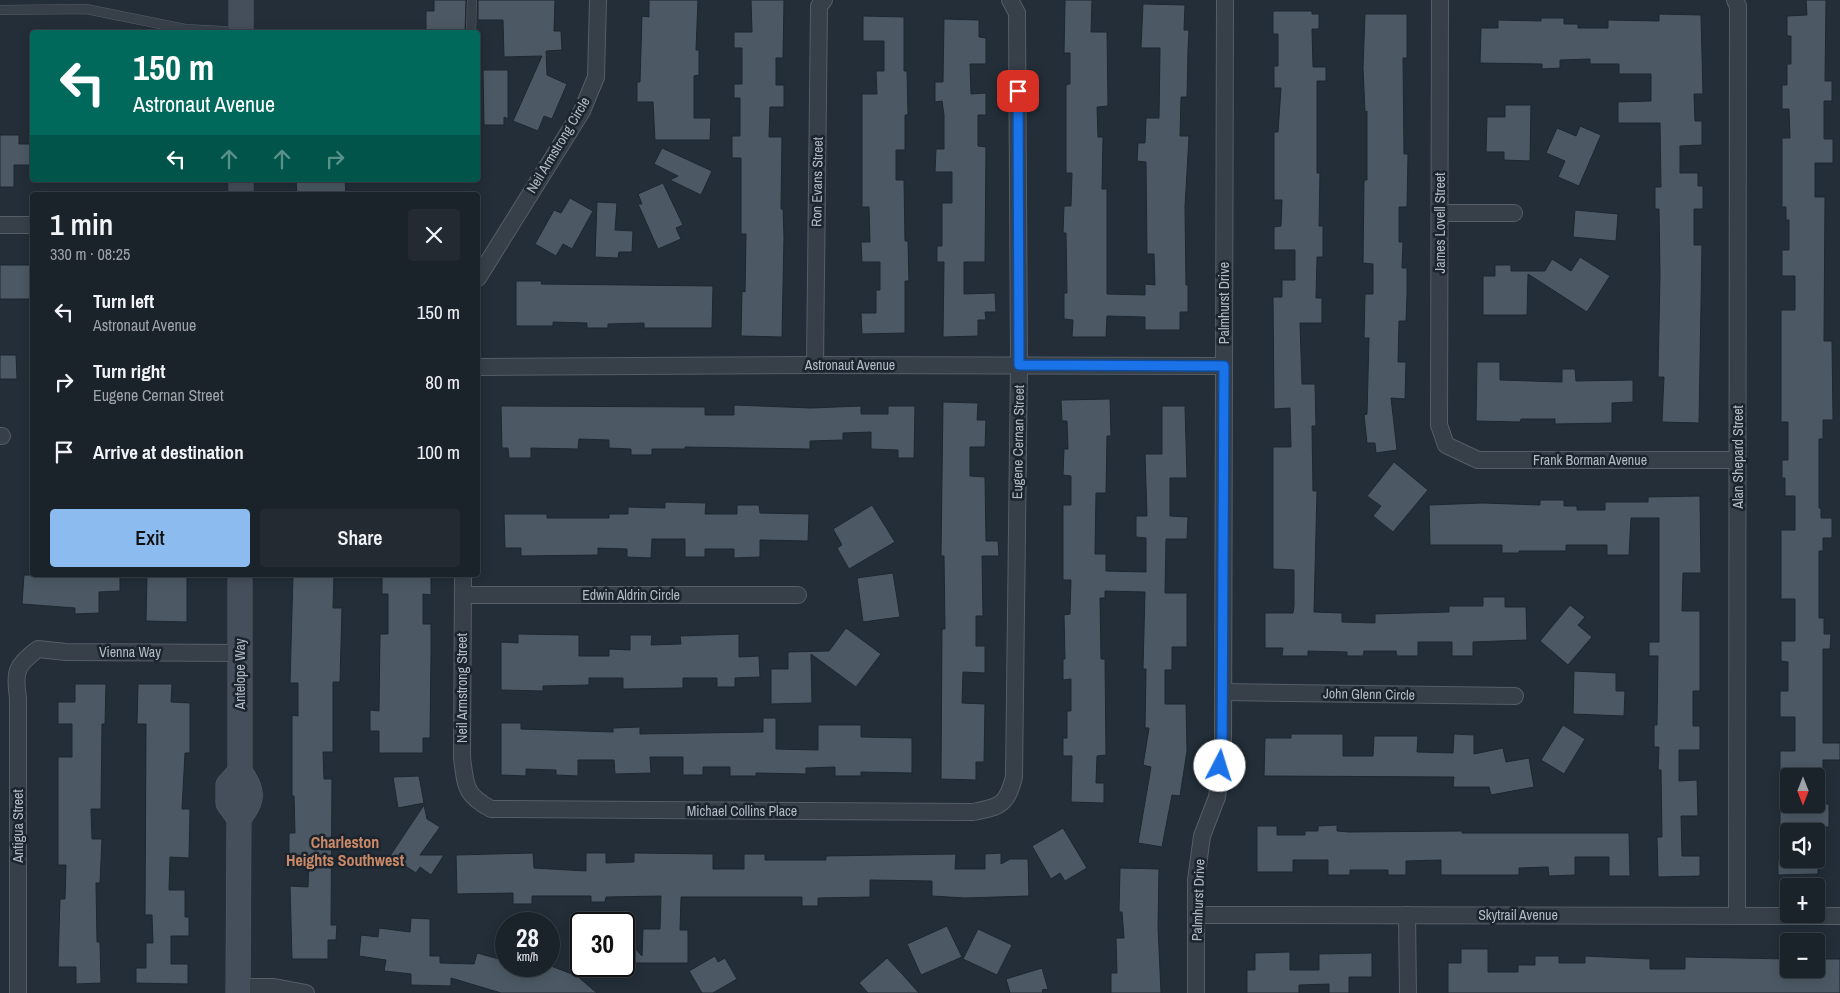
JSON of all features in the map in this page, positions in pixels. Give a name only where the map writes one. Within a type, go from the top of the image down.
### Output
[{"type":"street","points":[[241,0],[241,30]]},
{"type":"street","name":"Neil Armstrong Circle","points":[[480,270],[582,111],[596,77],[598,0]]},
{"type":"street","name":"Ron Evans Street","points":[[815,365],[819,6],[824,0]]},
{"type":"street","name":"Eugene Cernan Street","points":[[1009,796],[1014,776],[1019,365],[1017,13],[1010,0]]},
{"type":"street","name":"Palmhurst Drive","points":[[1196,993],[1196,880],[1202,836],[1217,797],[1222,750],[1225,0]]},
{"type":"street","name":"James Lovell Street","points":[[1440,0],[1439,425],[1446,445]]},
{"type":"street","name":"Alan Shepard Street","points":[[1735,0],[1738,6],[1737,916]]},
{"type":"street","points":[[1440,213],[1514,213]]},
{"type":"street","points":[[0,225],[30,225]]},
{"type":"street","name":"Astronaut Avenue","points":[[480,367],[815,365],[1224,366]]},
{"type":"street","name":"Frank Borman Avenue","points":[[1446,445],[1478,460],[1738,460]]},
{"type":"street","name":"Antelope Way","points":[[238,990],[239,818],[228,803],[228,785],[240,772],[240,577]]},
{"type":"street","name":"Neil Armstrong Street","points":[[463,577],[462,758],[465,783],[473,799]]},
{"type":"street","name":"Edwin Aldrin Circle","points":[[463,596],[798,596]]},
{"type":"street","name":"Vienna Way","points":[[22,661],[38,650],[66,652],[240,653]]},
{"type":"street","name":"Antigua Street","points":[[18,993],[18,698],[15,678],[22,661]]},
{"type":"street","name":"John Glenn Circle","points":[[1222,692],[1515,696]]},
{"type":"street","name":"Michael Collins Place","points":[[473,799],[490,809],[973,812],[994,808],[1009,796]]},
{"type":"street","name":"Skytrail Avenue","points":[[1196,915],[1840,916]]},
{"type":"street","points":[[1408,915],[1408,993]]},
{"type":"street","points":[[238,990],[274,987],[306,993]]},
{"type":"lane","points":[[472,0],[472,30]]},
{"type":"lane","points":[[0,10],[86,8],[186,29],[204,30]]},
{"type":"building","points":[[434,0],[466,0],[465,30],[426,30],[426,11],[434,11]]},
{"type":"building","points":[[478,0],[555,0],[554,31],[561,31],[562,50],[546,51],[547,75],[567,84],[552,119],[544,116],[538,131],[513,121],[542,56],[504,57],[503,20],[478,20]]},
{"type":"building","points":[[649,0],[698,0],[696,50],[699,50],[699,75],[694,76],[694,118],[711,118],[710,140],[655,140],[653,102],[637,102],[637,82],[640,82],[642,16],[649,17]]},
{"type":"building","points":[[751,0],[784,0],[783,58],[776,58],[776,85],[784,85],[784,107],[770,107],[769,137],[782,137],[781,209],[783,209],[784,237],[782,337],[741,336],[742,291],[745,292],[746,234],[741,234],[741,158],[732,158],[732,136],[740,136],[740,98],[734,98],[734,84],[742,84],[742,48],[734,48],[734,32],[752,32]]},
{"type":"building","points":[[1065,0],[1092,0],[1091,32],[1107,32],[1108,106],[1097,107],[1098,137],[1103,137],[1102,189],[1107,189],[1107,294],[1145,295],[1145,284],[1155,285],[1154,254],[1147,254],[1146,162],[1137,161],[1138,143],[1145,143],[1146,118],[1159,118],[1160,48],[1141,48],[1143,4],[1185,5],[1184,30],[1189,30],[1187,97],[1181,97],[1180,136],[1189,136],[1185,207],[1188,312],[1180,312],[1180,330],[1145,330],[1145,317],[1107,316],[1106,337],[1072,337],[1073,320],[1064,319],[1064,293],[1067,293],[1066,233],[1063,233],[1064,206],[1071,206],[1072,173],[1066,173],[1066,85],[1070,84],[1070,53],[1064,53]]},
{"type":"building","points":[[1806,0],[1826,0],[1825,81],[1832,81],[1832,101],[1824,101],[1824,139],[1833,139],[1833,163],[1815,163],[1815,197],[1825,197],[1824,341],[1832,341],[1833,420],[1823,420],[1823,439],[1819,439],[1819,508],[1821,508],[1821,518],[1832,518],[1832,538],[1823,538],[1823,551],[1819,551],[1819,618],[1824,618],[1824,634],[1831,634],[1830,649],[1823,649],[1823,743],[1840,743],[1840,760],[1823,760],[1823,768],[1780,768],[1780,751],[1795,751],[1795,717],[1780,717],[1780,691],[1788,691],[1788,662],[1781,661],[1781,641],[1795,641],[1795,599],[1781,599],[1781,530],[1795,530],[1795,496],[1785,496],[1785,478],[1782,478],[1782,460],[1788,460],[1788,422],[1781,422],[1781,310],[1795,310],[1795,276],[1782,276],[1782,250],[1789,250],[1789,220],[1786,220],[1786,207],[1782,207],[1782,138],[1790,138],[1789,109],[1782,109],[1782,85],[1787,85],[1787,64],[1791,64],[1791,36],[1787,36],[1787,16],[1807,15]]},
{"type":"building","points":[[1273,11],[1312,11],[1312,14],[1319,14],[1319,29],[1312,29],[1313,67],[1326,67],[1326,81],[1317,81],[1317,173],[1320,173],[1319,226],[1323,226],[1323,257],[1317,257],[1316,298],[1322,298],[1322,323],[1300,323],[1302,384],[1315,384],[1316,426],[1312,426],[1313,491],[1317,491],[1314,612],[1342,613],[1342,622],[1375,623],[1375,614],[1449,612],[1449,606],[1483,606],[1483,597],[1505,597],[1505,607],[1526,607],[1527,640],[1473,642],[1473,656],[1452,656],[1452,642],[1418,642],[1418,656],[1397,656],[1396,651],[1364,651],[1363,656],[1347,656],[1347,652],[1308,651],[1308,656],[1282,656],[1283,648],[1265,648],[1265,613],[1293,613],[1294,606],[1294,570],[1273,569],[1273,447],[1291,447],[1290,408],[1274,409],[1273,297],[1282,297],[1282,280],[1295,280],[1295,250],[1274,250],[1274,227],[1281,226],[1282,200],[1274,200],[1274,132],[1278,132],[1281,88],[1274,88],[1274,66],[1278,66],[1278,34],[1273,34]]},
{"type":"building","points":[[1365,14],[1407,14],[1407,58],[1403,58],[1404,154],[1408,154],[1407,207],[1399,207],[1399,242],[1403,242],[1402,268],[1407,268],[1407,295],[1406,321],[1399,321],[1398,362],[1406,362],[1405,399],[1391,398],[1397,450],[1376,453],[1375,443],[1367,443],[1364,415],[1367,414],[1369,338],[1364,338],[1365,294],[1373,294],[1373,264],[1363,263],[1364,180],[1367,180],[1367,111],[1365,112],[1363,68]]},
{"type":"building","points":[[1659,14],[1701,15],[1703,94],[1694,94],[1695,121],[1702,121],[1702,145],[1680,146],[1680,173],[1698,173],[1698,186],[1703,186],[1703,209],[1694,209],[1694,245],[1702,245],[1699,423],[1662,422],[1664,377],[1658,377],[1659,209],[1655,209],[1655,187],[1661,187],[1660,123],[1618,123],[1618,102],[1651,101],[1651,74],[1619,74],[1619,64],[1590,64],[1590,59],[1560,60],[1560,68],[1542,69],[1542,64],[1480,63],[1481,28],[1498,28],[1498,20],[1541,21],[1541,18],[1564,18],[1564,24],[1578,24],[1578,28],[1608,28],[1608,20],[1659,21]]},
{"type":"building","points":[[863,16],[904,17],[904,71],[907,71],[908,115],[905,115],[905,150],[896,150],[896,180],[904,180],[905,241],[908,241],[909,281],[905,281],[905,333],[862,334],[861,313],[876,313],[876,290],[880,290],[880,262],[862,262],[861,242],[870,242],[869,207],[862,207],[862,94],[877,94],[876,71],[884,71],[884,41],[863,41]]},
{"type":"building","points":[[944,19],[979,20],[979,37],[986,38],[986,64],[970,64],[971,94],[986,93],[986,115],[978,115],[978,146],[986,147],[985,262],[964,262],[964,294],[995,293],[996,312],[985,312],[986,320],[978,320],[978,336],[943,337],[944,262],[937,262],[937,246],[942,246],[942,203],[952,203],[952,172],[935,172],[936,149],[944,149],[944,115],[942,101],[935,102],[935,82],[943,82]]},
{"type":"building","points":[[483,70],[508,70],[508,119],[504,117],[504,125],[484,125]]},
{"type":"building","points":[[1505,105],[1531,105],[1530,161],[1504,160],[1504,152],[1486,152],[1487,117],[1505,117]]},
{"type":"building","points":[[1580,126],[1601,135],[1579,186],[1558,177],[1565,161],[1546,153],[1557,128],[1576,136]]},
{"type":"building","points":[[0,135],[19,135],[19,144],[30,144],[30,165],[14,165],[14,187],[0,187]]},
{"type":"building","points":[[662,148],[712,171],[701,195],[670,180],[678,176],[654,164]]},
{"type":"building","points":[[296,182],[345,182],[346,192],[297,192]]},
{"type":"building","points":[[663,183],[683,225],[676,228],[681,239],[658,249],[638,204],[642,204],[638,194]]},
{"type":"building","points":[[570,198],[593,211],[572,249],[563,244],[556,256],[535,244],[554,210],[561,213]]},
{"type":"building","points":[[597,202],[617,203],[615,230],[633,231],[632,252],[619,252],[618,258],[595,257]]},
{"type":"building","points":[[1575,210],[1618,214],[1616,241],[1573,237]]},
{"type":"building","points":[[1580,257],[1610,276],[1587,312],[1528,274],[1527,315],[1483,315],[1483,276],[1495,276],[1495,265],[1511,265],[1511,271],[1545,271],[1552,259],[1571,271]]},
{"type":"building","points":[[0,265],[30,265],[30,299],[0,299]]},
{"type":"building","points":[[516,281],[542,281],[541,284],[713,286],[712,328],[644,328],[644,323],[608,324],[608,328],[587,328],[587,323],[553,322],[553,326],[516,326]]},
{"type":"building","points":[[0,355],[16,355],[17,379],[0,379]]},
{"type":"building","points":[[1477,362],[1500,362],[1500,380],[1562,382],[1562,369],[1575,369],[1576,381],[1633,380],[1633,402],[1612,403],[1612,423],[1555,424],[1555,419],[1521,419],[1520,422],[1476,421]]},
{"type":"building","points":[[1110,399],[1111,436],[1107,436],[1106,493],[1096,493],[1095,554],[1106,554],[1106,571],[1146,572],[1146,538],[1136,537],[1136,516],[1147,516],[1145,454],[1162,454],[1162,406],[1185,406],[1187,478],[1170,478],[1170,516],[1188,517],[1187,539],[1166,539],[1165,593],[1187,593],[1187,647],[1172,647],[1172,670],[1165,670],[1165,704],[1186,704],[1187,751],[1180,796],[1172,795],[1162,847],[1138,843],[1151,767],[1143,765],[1149,728],[1145,728],[1146,669],[1143,669],[1145,592],[1105,591],[1105,598],[1100,598],[1101,659],[1105,659],[1106,755],[1097,756],[1096,783],[1104,783],[1104,803],[1071,802],[1072,756],[1063,756],[1063,738],[1067,738],[1067,711],[1071,711],[1071,679],[1063,680],[1063,659],[1065,659],[1064,615],[1070,614],[1071,580],[1063,580],[1063,505],[1071,505],[1071,476],[1063,475],[1064,449],[1068,449],[1067,421],[1062,421],[1061,400]]},
{"type":"building","points":[[943,402],[978,403],[977,420],[986,420],[985,447],[970,447],[970,476],[985,477],[986,541],[998,541],[999,556],[982,556],[983,616],[976,616],[976,646],[985,646],[985,673],[963,672],[962,703],[985,704],[984,762],[976,762],[976,780],[941,779],[942,629],[945,629],[944,556],[941,556]]},
{"type":"building","points":[[734,405],[811,408],[861,406],[861,414],[888,414],[888,406],[915,406],[914,458],[898,458],[898,450],[871,449],[871,432],[843,433],[843,440],[810,441],[810,449],[685,447],[685,449],[652,449],[652,455],[631,455],[631,449],[609,448],[609,440],[579,439],[578,449],[531,448],[531,458],[509,458],[508,448],[502,448],[501,406],[705,407],[705,415],[734,415]]},
{"type":"building","points":[[1394,462],[1428,490],[1393,532],[1373,516],[1381,506],[1367,496]]},
{"type":"building","points":[[1700,496],[1701,573],[1683,573],[1682,611],[1700,611],[1700,691],[1693,691],[1693,726],[1700,726],[1700,750],[1679,750],[1679,781],[1697,780],[1698,816],[1681,816],[1682,856],[1700,856],[1700,876],[1658,877],[1657,837],[1662,837],[1661,770],[1658,770],[1659,747],[1654,747],[1654,725],[1657,725],[1658,656],[1649,656],[1649,642],[1659,642],[1659,518],[1631,518],[1629,555],[1607,555],[1607,545],[1566,545],[1566,551],[1502,553],[1502,545],[1430,545],[1429,505],[1483,503],[1540,505],[1540,500],[1564,500],[1564,506],[1577,506],[1577,510],[1605,510],[1605,502],[1648,502],[1648,497]]},
{"type":"building","points":[[665,502],[706,503],[705,514],[737,514],[737,505],[759,505],[760,513],[809,514],[808,541],[760,540],[760,557],[734,558],[734,549],[705,549],[705,557],[685,557],[685,539],[652,539],[651,558],[627,557],[627,549],[598,548],[598,555],[521,556],[521,548],[505,548],[504,514],[547,514],[547,518],[609,518],[609,514],[628,514],[628,507],[665,508]]},
{"type":"building","points":[[872,505],[895,542],[849,569],[837,548],[842,545],[833,529]]},
{"type":"building","points":[[893,573],[900,617],[863,622],[857,578]]},
{"type":"building","points":[[24,575],[30,575],[30,577],[120,577],[120,591],[99,592],[99,613],[75,614],[75,608],[22,604]]},
{"type":"building","points":[[147,577],[187,577],[187,622],[146,621]]},
{"type":"building","points":[[293,577],[334,577],[333,608],[342,608],[340,682],[333,682],[333,752],[323,752],[324,779],[332,779],[331,925],[337,925],[336,940],[328,940],[328,959],[292,959],[290,886],[308,887],[309,858],[289,859],[289,833],[295,833],[294,796],[292,796],[292,715],[298,716],[298,683],[290,683]]},
{"type":"building","points":[[382,577],[431,577],[431,595],[423,594],[423,624],[431,624],[431,654],[430,738],[423,738],[423,753],[379,753],[379,731],[370,731],[370,710],[379,711],[380,634],[388,634],[388,594],[382,594]]},
{"type":"building","points":[[1570,605],[1585,617],[1578,625],[1592,637],[1568,665],[1540,641]]},
{"type":"building","points":[[846,628],[881,654],[856,687],[811,654],[812,703],[771,704],[771,669],[788,669],[788,652],[829,651]]},
{"type":"building","points":[[518,634],[579,635],[579,656],[609,656],[609,649],[630,650],[630,635],[652,635],[651,645],[681,644],[680,636],[739,634],[739,657],[759,656],[760,677],[735,678],[735,687],[717,687],[717,678],[683,678],[683,688],[623,689],[623,678],[589,678],[589,685],[543,686],[543,691],[501,690],[501,642],[518,643]]},
{"type":"building","points":[[1574,671],[1616,673],[1616,691],[1625,691],[1624,716],[1573,714]]},
{"type":"building","points":[[75,684],[106,684],[105,724],[102,724],[101,809],[91,809],[92,839],[102,839],[100,883],[96,883],[97,942],[100,942],[101,983],[76,984],[76,967],[58,967],[60,899],[65,899],[66,865],[58,865],[58,757],[72,757],[72,724],[58,724],[58,702],[75,702]]},
{"type":"building","points":[[138,684],[172,684],[171,702],[190,703],[190,753],[185,753],[182,809],[190,809],[189,858],[170,857],[169,890],[185,890],[185,917],[189,917],[189,936],[171,936],[171,964],[188,964],[188,984],[136,983],[136,968],[146,968],[146,943],[153,943],[152,915],[145,915],[146,724],[137,724]]},
{"type":"building","points":[[763,718],[776,718],[776,749],[818,750],[818,725],[861,725],[861,737],[912,738],[912,773],[861,772],[861,776],[835,776],[835,767],[806,768],[806,774],[756,773],[756,776],[730,776],[730,767],[703,767],[703,775],[683,775],[683,757],[650,757],[651,773],[615,774],[614,760],[578,760],[578,776],[556,775],[556,770],[526,769],[526,776],[501,775],[501,723],[521,723],[521,729],[613,732],[613,728],[640,727],[640,734],[763,732]]},
{"type":"building","points":[[1563,725],[1585,739],[1564,774],[1541,760]]},
{"type":"building","points":[[1291,734],[1343,734],[1343,756],[1373,756],[1374,736],[1418,736],[1417,752],[1453,753],[1454,734],[1474,735],[1474,754],[1503,748],[1506,762],[1529,758],[1534,787],[1491,795],[1489,787],[1453,787],[1454,777],[1264,776],[1265,738],[1291,738]]},
{"type":"building","points":[[419,776],[424,803],[398,808],[393,777]]},
{"type":"building","points":[[1825,804],[1829,804],[1829,827],[1825,827],[1825,823],[1780,823],[1780,813],[1825,813]]},
{"type":"building","points":[[424,805],[427,819],[440,827],[420,855],[444,855],[431,875],[420,867],[416,873],[390,856]]},
{"type":"building","points":[[1337,825],[1337,831],[1349,832],[1629,833],[1630,876],[1609,876],[1609,857],[1575,857],[1575,875],[1549,876],[1548,867],[1519,868],[1519,875],[1441,875],[1441,860],[1406,861],[1406,875],[1388,875],[1388,870],[1350,870],[1350,875],[1328,875],[1328,860],[1293,860],[1293,872],[1257,872],[1257,826],[1277,826],[1277,835],[1305,835],[1305,831],[1318,831],[1318,826]]},
{"type":"building","points":[[1063,828],[1087,868],[1065,881],[1060,873],[1051,879],[1032,846]]},
{"type":"building","points":[[533,853],[534,868],[586,871],[586,853],[606,853],[606,863],[634,862],[634,853],[713,854],[713,869],[744,869],[744,854],[765,854],[765,860],[826,860],[826,856],[956,854],[955,869],[985,869],[985,854],[1001,853],[1001,864],[1010,859],[1028,859],[1029,896],[965,898],[932,896],[932,881],[870,880],[870,897],[818,898],[818,906],[802,906],[802,897],[681,897],[680,930],[688,930],[688,963],[635,963],[635,948],[642,956],[643,929],[660,929],[661,896],[606,897],[605,902],[591,902],[591,896],[532,896],[532,904],[513,904],[513,893],[457,894],[456,855]]},
{"type":"building","points":[[1778,859],[1780,859],[1780,868],[1818,868],[1818,874],[1778,875]]},
{"type":"building","points":[[1120,868],[1159,869],[1158,926],[1161,993],[1111,993],[1111,973],[1117,973],[1116,938],[1124,938],[1122,912],[1119,912]]},
{"type":"building","points":[[411,918],[430,919],[430,956],[440,956],[440,963],[474,964],[477,953],[495,958],[495,977],[560,977],[560,969],[570,973],[570,977],[578,977],[597,993],[501,993],[451,978],[451,986],[411,985],[411,974],[384,971],[386,960],[359,956],[361,935],[378,937],[379,928],[410,932]]},
{"type":"building","points":[[947,926],[962,957],[921,975],[907,944]]},
{"type":"building","points":[[978,929],[1012,945],[997,975],[963,959]]},
{"type":"building","points":[[1461,949],[1488,949],[1488,972],[1518,972],[1518,965],[1535,965],[1535,956],[1559,956],[1559,963],[1585,963],[1585,956],[1650,959],[1650,969],[1685,969],[1685,957],[1780,959],[1780,978],[1825,978],[1825,959],[1840,959],[1840,993],[1448,993],[1448,963],[1461,963]]},
{"type":"building","points":[[1290,952],[1290,970],[1319,970],[1319,954],[1372,953],[1372,977],[1349,977],[1349,993],[1329,993],[1329,984],[1299,985],[1299,993],[1247,993],[1247,970],[1255,970],[1255,953]]},
{"type":"building","points":[[715,956],[718,962],[725,958],[737,979],[713,993],[702,993],[689,971]]},
{"type":"building","points":[[887,958],[919,993],[868,993],[859,983]]},
{"type":"building","points":[[1042,968],[1048,989],[1042,990],[1043,993],[1010,993],[1006,979]]},
{"type":"district","name":"Charleston Heights Southwest","points":[[345,851]]},
{"type":"route","points":[[1018,91],[1019,365],[1224,366],[1222,750],[1220,766]]}]
